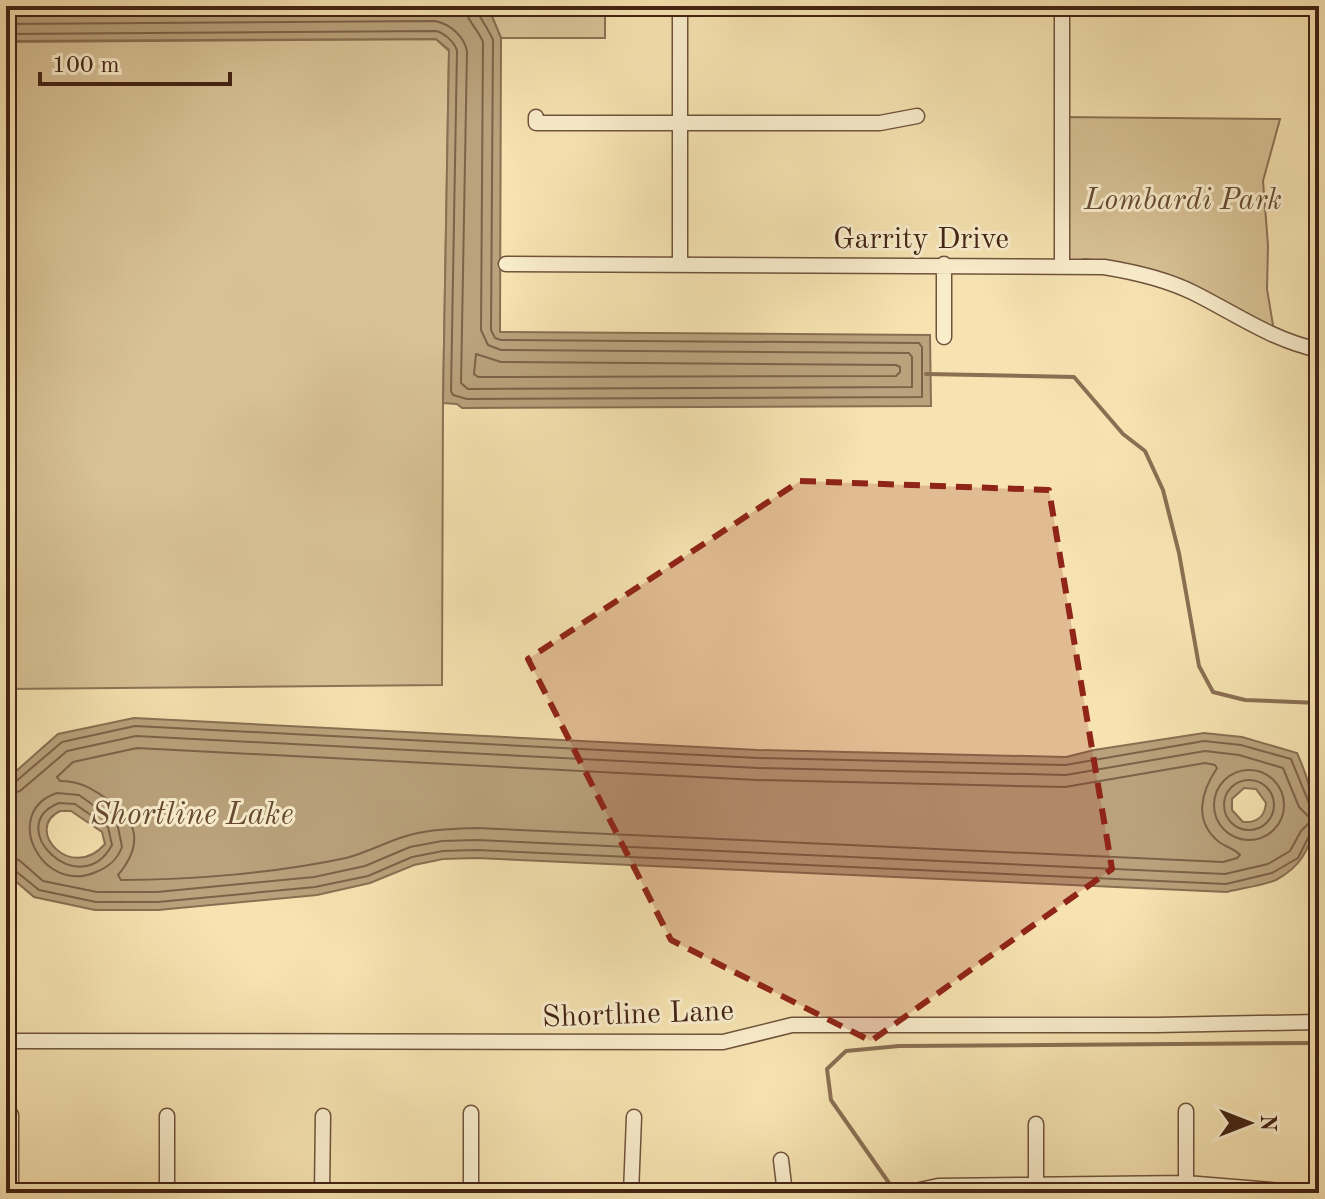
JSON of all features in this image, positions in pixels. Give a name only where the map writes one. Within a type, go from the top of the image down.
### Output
[{"type":"street","points":[[680,6],[680,264]]},
{"type":"street","points":[[1062,6],[1062,265]]},
{"type":"street","points":[[536,117],[536,123],[880,123],[917,116]]},
{"type":"street","name":"Garrity Drive","points":[[506,264],[1104,267],[1163,280],[1200,296],[1257,328],[1319,350]]},
{"type":"street","points":[[944,264],[944,337]]},
{"type":"street","name":"Shortline Lane","points":[[6,1041],[723,1042],[792,1025],[1319,1022]]},
{"type":"street","points":[[1186,1111],[1186,1188]]},
{"type":"street","points":[[471,1113],[471,1193]]},
{"type":"street","points":[[11,1115],[11,1193]]},
{"type":"street","points":[[167,1116],[167,1193]]},
{"type":"street","points":[[322,1193],[323,1116]]},
{"type":"street","points":[[631,1193],[634,1117]]},
{"type":"street","points":[[1036,1124],[1036,1185]]},
{"type":"street","points":[[781,1160],[785,1193]]},
{"type":"street","points":[[912,1191],[938,1186],[1036,1185],[1307,1193]]},
{"type":"highlighted area","points":[[800,481],[1049,490],[1112,869],[871,1041],[671,940],[528,659]]},
{"type":"green space","points":[[479,6],[605,6],[605,38],[501,38],[491,14]]},
{"type":"green space","points":[[436,39],[449,51],[442,685],[6,689],[6,42]]},
{"type":"green space","name":"Lombardi Park","points":[[1062,117],[1280,119],[1263,181],[1268,245],[1267,289],[1274,331],[1122,264],[1085,259],[1062,265]]},
{"type":"water","points":[[6,6],[479,6],[491,14],[501,38],[500,332],[930,335],[931,406],[462,408],[457,404],[443,403],[449,50],[436,39],[6,41]]},
{"type":"water","name":"Shortline Lake","points":[[134,718],[758,750],[1066,757],[1204,733],[1242,737],[1297,753],[1310,789],[1313,825],[1303,856],[1292,869],[1276,880],[1227,892],[477,858],[443,859],[414,865],[370,883],[317,895],[158,910],[95,910],[34,897],[6,873],[6,780],[58,734]],"holes":[[[1244,788],[1256,789],[1266,803],[1262,815],[1256,820],[1243,822],[1232,810],[1232,799]],[[60,811],[71,811],[102,832],[105,844],[92,855],[78,858],[56,849],[49,840],[47,829],[50,819]]]},
{"type":"waterway","points":[[926,374],[1074,377],[1123,434],[1145,451],[1163,490],[1179,553],[1199,666],[1213,692],[1245,700],[1319,703]]},
{"type":"waterway","points":[[896,1193],[831,1100],[827,1069],[846,1051],[899,1046],[1319,1043]]}]
